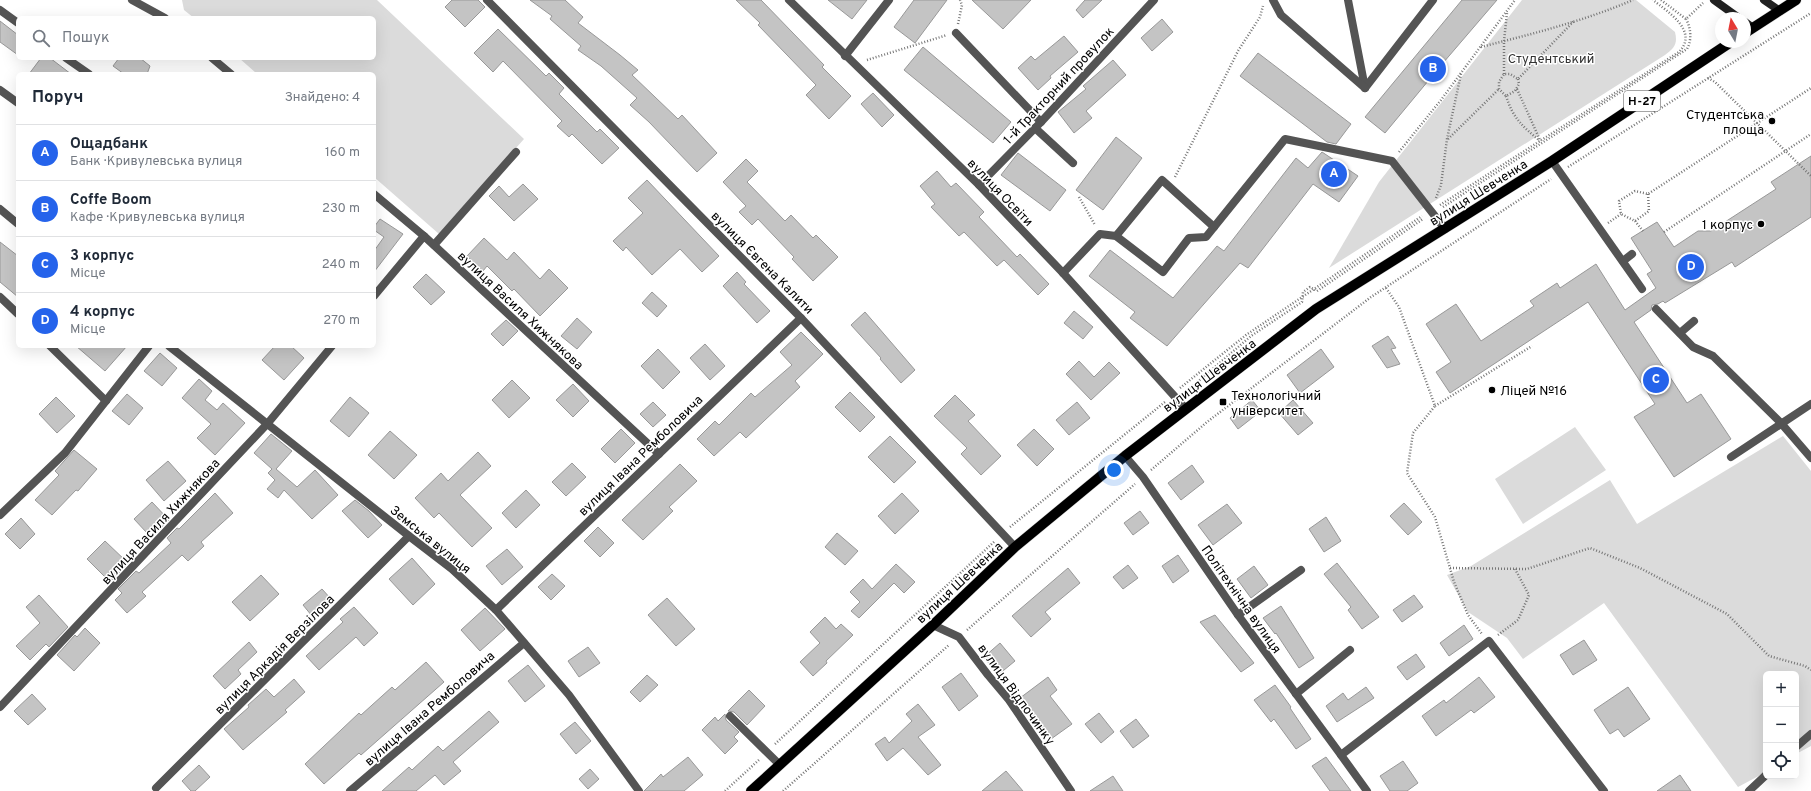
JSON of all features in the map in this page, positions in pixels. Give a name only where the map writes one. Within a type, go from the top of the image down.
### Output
[{"type":"main road","points":[[1714,0],[1731,12]]},
{"type":"main road","points":[[1764,0],[1780,11]]},
{"type":"main road","points":[[1751,26],[1780,11],[1796,0]]},
{"type":"main road","name":"вулиця Шевченка","points":[[751,791],[933,625],[1015,547],[1125,456],[1186,409],[1316,310],[1552,160],[1722,48]]},
{"type":"street","points":[[132,0],[161,16]]},
{"type":"street","name":"вулиця Євгена Калити","points":[[487,0],[800,318],[1015,547]]},
{"type":"street","name":"вулиця Освіти","points":[[790,0],[853,64],[979,185],[1063,274],[1186,409]]},
{"type":"street","points":[[845,56],[889,0]]},
{"type":"street","name":"1-й Тракторний провулок","points":[[979,185],[1041,122],[1154,0]]},
{"type":"street","points":[[1273,0],[1281,15],[1364,88]]},
{"type":"street","points":[[1348,0],[1364,88]]},
{"type":"street","points":[[1364,88],[1433,0]]},
{"type":"street","points":[[0,10],[16,22]]},
{"type":"street","points":[[956,33],[1041,122]]},
{"type":"street","points":[[69,60],[86,72]]},
{"type":"street","points":[[214,60],[230,72]]},
{"type":"street","points":[[0,90],[16,102]]},
{"type":"street","points":[[1035,128],[1074,163]]},
{"type":"street","points":[[1063,274],[1100,234],[1116,236],[1163,272],[1189,238],[1206,237],[1285,139],[1392,161],[1432,210],[1445,229]]},
{"type":"street","points":[[434,245],[516,152]]},
{"type":"street","points":[[1552,160],[1642,289]]},
{"type":"street","points":[[1116,236],[1162,180],[1214,227]]},
{"type":"street","name":"вулиця Василя Хижнякова","points":[[376,196],[434,245],[659,454]]},
{"type":"street","points":[[0,209],[16,222]]},
{"type":"street","points":[[376,294],[424,236]]},
{"type":"street","points":[[1623,261],[1632,254]]},
{"type":"street","points":[[0,297],[16,312]]},
{"type":"street","points":[[1656,309],[1693,347],[1713,356],[1781,423],[1811,458]]},
{"type":"street","name":"вулиця Івана Ремболовича","points":[[496,610],[800,318]]},
{"type":"street","points":[[1680,333],[1694,321]]},
{"type":"street","points":[[52,348],[106,401]]},
{"type":"street","points":[[0,515],[65,453],[147,348]]},
{"type":"street","name":"Земська вулиця","points":[[172,348],[452,569],[496,610],[569,695],[639,791]]},
{"type":"street","name":"вулиця Василя Хижнякова","points":[[0,708],[268,423],[330,348]]},
{"type":"street","points":[[1732,457],[1811,404]]},
{"type":"street","name":"Політехнічна вулиця","points":[[1125,456],[1143,477],[1238,615],[1367,791]]},
{"type":"street","name":"вулиця Аркадія Верзілова","points":[[156,788],[409,536]]},
{"type":"street","points":[[1238,615],[1301,570]]},
{"type":"street","name":"вулиця Відпочинку","points":[[933,625],[959,637],[1009,700],[1069,790]]},
{"type":"street","points":[[1341,755],[1489,642],[1604,791]]},
{"type":"street","name":"вулиця Івана Ремболовича","points":[[350,791],[524,643]]},
{"type":"street","points":[[1296,694],[1350,650]]},
{"type":"street","points":[[730,716],[780,764]]},
{"type":"street","points":[[1799,745],[1811,734]]},
{"type":"street","points":[[1749,791],[1763,778]]},
{"type":"path","points":[[853,64],[956,33],[962,5],[960,0]]},
{"type":"path","points":[[1170,187],[1238,51],[1260,17],[1265,0]]},
{"type":"path","points":[[1392,161],[1462,72],[1515,0]]},
{"type":"path","points":[[1481,47],[1606,12],[1633,0]]},
{"type":"path","points":[[1661,0],[1686,19],[1690,31],[1687,49]]},
{"type":"path","points":[[1686,19],[1706,0]]},
{"type":"path","points":[[1507,11],[1504,41],[1504,74],[1499,82],[1499,89],[1506,96],[1511,112],[1522,127],[1540,141],[1517,89]]},
{"type":"path","points":[[783,791],[1207,422],[1371,297],[1561,172],[1811,13]]},
{"type":"path","points":[[1518,79],[1574,21]]},
{"type":"path","points":[[1432,210],[1441,185],[1447,139],[1462,72]]},
{"type":"path","points":[[1504,74],[1510,74],[1518,79]]},
{"type":"path","points":[[1708,78],[1715,82],[1811,176]]},
{"type":"path","points":[[1506,96],[1513,93],[1517,89],[1519,84],[1518,79]]},
{"type":"path","points":[[1621,214],[1619,201],[1635,191],[1648,194],[1811,88]]},
{"type":"path","points":[[1447,139],[1499,89]]},
{"type":"path","points":[[1664,232],[1811,134]]},
{"type":"path","points":[[1635,221],[1649,211],[1648,194]]},
{"type":"path","points":[[1079,197],[1100,234]]},
{"type":"path","points":[[1600,228],[1621,214]]},
{"type":"path","points":[[1621,214],[1635,221],[1643,231]]},
{"type":"path","points":[[1386,288],[1399,307],[1436,406]]},
{"type":"path","points":[[1515,569],[1529,594],[1518,620],[1489,642],[1477,629],[1468,615],[1450,568],[1435,517],[1407,473],[1413,433],[1436,406],[1532,346]]},
{"type":"path","points":[[1450,568],[1527,569],[1590,548],[1640,568],[1727,614],[1769,656],[1805,666],[1811,670]]},
{"type":"green space","points":[[182,0],[377,0],[524,139],[439,234],[376,179],[376,72],[255,72],[241,60],[376,60],[376,16],[192,16],[184,10]]},
{"type":"green space","name":"Студентський","points":[[1522,0],[1636,0],[1675,32],[1676,43],[1665,55],[1329,268],[1379,182]]},
{"type":"green space","points":[[1575,427],[1606,470],[1523,524],[1495,479]]},
{"type":"green space","points":[[1783,436],[1811,471],[1811,746],[1799,752],[1799,671],[1763,671],[1763,774],[1738,787],[1604,603],[1523,659],[1507,638],[1468,612],[1447,575],[1471,566],[1610,480],[1637,524]]},
{"type":"building","points":[[452,0],[478,0],[485,7],[465,27],[445,7]]},
{"type":"building","points":[[530,0],[565,0],[583,17],[578,23],[638,70],[632,75],[678,119],[682,115],[717,153],[697,172],[649,122],[630,105],[637,98],[601,66],[578,50],[581,46],[550,19],[552,16]]},
{"type":"building","points":[[736,0],[761,0],[824,65],[822,67],[851,96],[829,119],[806,95],[816,85],[758,25],[760,23]]},
{"type":"building","points":[[828,0],[867,0],[852,19]]},
{"type":"building","points":[[914,0],[947,0],[915,43],[894,27]]},
{"type":"building","points":[[972,0],[1031,0],[1003,29]]},
{"type":"building","points":[[1085,0],[1102,0],[1083,18],[1076,10]]},
{"type":"building","points":[[1462,0],[1497,0],[1385,133],[1365,117]]},
{"type":"building","points":[[1162,19],[1173,32],[1152,51],[1141,38]]},
{"type":"building","points":[[0,21],[16,33],[16,54],[0,42]]},
{"type":"building","points":[[498,29],[546,76],[549,73],[564,88],[559,94],[597,132],[600,129],[619,148],[602,164],[572,134],[569,137],[557,126],[562,121],[503,61],[493,72],[474,53]]},
{"type":"building","points":[[1064,36],[1078,52],[1050,76],[1051,78],[1038,90],[1018,68],[1031,56],[1035,60]]},
{"type":"building","points":[[923,47],[1011,122],[993,143],[904,70]]},
{"type":"building","points":[[1258,53],[1351,124],[1336,144],[1327,142],[1240,76]]},
{"type":"building","points":[[40,60],[53,60],[68,72],[30,72]]},
{"type":"building","points":[[118,60],[142,60],[150,66],[148,72],[121,72],[113,66]]},
{"type":"building","points":[[1113,60],[1126,75],[1086,111],[1092,118],[1074,133],[1058,112],[1086,89],[1083,86]]},
{"type":"building","points":[[873,93],[894,115],[882,127],[861,104]]},
{"type":"building","points":[[1116,137],[1142,158],[1103,210],[1076,190]]},
{"type":"building","points":[[1322,152],[1358,176],[1339,202],[1313,184],[1248,268],[1240,263],[1167,346],[1130,318],[1135,312],[1089,276],[1110,250],[1173,298],[1217,246],[1224,251],[1296,158],[1308,168]]},
{"type":"building","points":[[1018,153],[1066,190],[1050,211],[1001,175]]},
{"type":"building","points":[[1811,156],[1811,217],[1735,267],[1732,262],[1665,303],[1663,301],[1652,305],[1651,310],[1634,322],[1687,403],[1701,394],[1731,439],[1674,477],[1634,417],[1655,404],[1588,302],[1450,393],[1436,372],[1451,362],[1426,324],[1456,304],[1481,341],[1534,306],[1530,301],[1557,283],[1560,288],[1596,264],[1625,310],[1656,288],[1647,274],[1652,271],[1631,238],[1657,222],[1674,247],[1698,231],[1711,231],[1776,189],[1771,182]]},
{"type":"building","points":[[746,159],[758,171],[747,182],[785,221],[791,215],[813,238],[816,235],[838,257],[813,281],[792,259],[794,257],[758,219],[752,225],[739,212],[746,206],[723,182]]},
{"type":"building","points":[[937,171],[951,187],[956,183],[984,212],[979,217],[1017,257],[1020,254],[1049,284],[1038,295],[1004,260],[997,266],[964,232],[959,236],[931,207],[935,204],[920,186]]},
{"type":"building","points":[[647,180],[719,256],[702,272],[680,249],[652,275],[626,247],[623,251],[613,241],[643,213],[628,198]]},
{"type":"building","points":[[523,184],[538,199],[514,221],[489,196],[499,186],[509,197]]},
{"type":"building","points":[[380,219],[403,234],[376,269],[376,248],[384,237],[376,231],[376,224]]},
{"type":"building","points":[[484,238],[507,260],[514,252],[540,279],[549,269],[568,288],[540,316],[514,289],[512,291],[487,266],[483,271],[467,256]]},
{"type":"building","points":[[0,242],[16,254],[16,295],[0,282]]},
{"type":"building","points":[[737,272],[746,282],[744,284],[770,311],[757,323],[723,286]]},
{"type":"building","points":[[426,274],[445,292],[431,305],[413,287]]},
{"type":"building","points":[[652,292],[667,306],[657,317],[642,303]]},
{"type":"building","points":[[1074,311],[1093,327],[1083,339],[1064,323]]},
{"type":"building","points":[[865,312],[915,370],[901,383],[851,325]]},
{"type":"building","points":[[577,318],[592,332],[577,349],[561,336]]},
{"type":"building","points":[[506,320],[518,331],[503,346],[491,334]]},
{"type":"building","points":[[801,332],[823,354],[795,381],[800,387],[746,438],[740,432],[714,456],[697,439],[715,421],[719,425],[751,393],[755,397],[792,365],[780,352]]},
{"type":"building","points":[[1388,336],[1396,348],[1391,349],[1400,364],[1387,368],[1372,346]]},
{"type":"building","points":[[705,344],[725,366],[710,380],[690,358]]},
{"type":"building","points":[[78,348],[125,348],[105,371]]},
{"type":"building","points":[[273,348],[293,348],[304,358],[284,380],[262,360]]},
{"type":"building","points":[[658,349],[680,372],[663,389],[641,366]]},
{"type":"building","points":[[1321,349],[1334,367],[1300,393],[1287,375]]},
{"type":"building","points":[[160,353],[177,368],[162,386],[144,371]]},
{"type":"building","points":[[1079,361],[1094,377],[1109,362],[1120,373],[1091,400],[1066,374]]},
{"type":"building","points":[[199,379],[212,391],[205,400],[217,410],[223,403],[245,423],[215,455],[197,438],[211,424],[182,398]]},
{"type":"building","points":[[512,380],[530,398],[509,418],[492,400]]},
{"type":"building","points":[[573,384],[589,401],[573,417],[556,400]]},
{"type":"building","points":[[850,392],[875,417],[860,432],[835,407]]},
{"type":"building","points":[[127,394],[143,408],[129,425],[112,411]]},
{"type":"building","points":[[955,395],[975,415],[968,421],[1001,456],[981,475],[961,454],[967,448],[934,416]]},
{"type":"building","points":[[56,397],[75,416],[57,433],[39,414]]},
{"type":"building","points":[[350,397],[369,413],[349,437],[330,421]]},
{"type":"building","points":[[1252,400],[1261,411],[1238,429],[1230,418]]},
{"type":"building","points":[[1293,400],[1313,423],[1298,435],[1279,413]]},
{"type":"building","points":[[653,402],[666,415],[653,427],[640,414]]},
{"type":"building","points":[[1077,402],[1090,418],[1069,435],[1056,420]]},
{"type":"building","points":[[621,429],[635,443],[615,463],[601,449]]},
{"type":"building","points":[[1034,429],[1054,449],[1037,466],[1017,445]]},
{"type":"building","points":[[390,431],[417,455],[394,479],[368,455]]},
{"type":"building","points":[[271,434],[292,451],[276,469],[297,487],[315,470],[338,495],[312,519],[284,490],[278,498],[267,489],[275,480],[268,473],[272,469],[254,453]]},
{"type":"building","points":[[890,436],[916,462],[894,483],[868,457]]},
{"type":"building","points":[[74,450],[97,469],[78,491],[76,490],[52,515],[35,500],[59,475],[55,471]]},
{"type":"building","points":[[478,452],[491,466],[460,495],[492,528],[472,547],[439,513],[434,518],[415,498],[441,473],[448,481]]},
{"type":"building","points":[[168,461],[186,481],[164,501],[146,480]]},
{"type":"building","points":[[572,463],[586,477],[566,496],[552,482]]},
{"type":"building","points":[[680,464],[697,481],[669,507],[673,511],[643,540],[622,520]]},
{"type":"building","points":[[1192,465],[1204,482],[1181,500],[1168,483]]},
{"type":"building","points":[[526,490],[540,505],[516,528],[502,513]]},
{"type":"building","points":[[215,493],[233,513],[201,542],[204,546],[188,561],[182,555],[142,592],[146,596],[127,613],[115,600],[122,593],[118,589],[136,571],[139,573],[171,543],[167,538],[177,528],[179,529]]},
{"type":"building","points":[[902,493],[919,511],[895,534],[878,516]]},
{"type":"building","points":[[355,500],[369,511],[382,525],[368,538],[342,511]]},
{"type":"building","points":[[152,502],[169,520],[159,530],[154,525],[147,533],[134,519]]},
{"type":"building","points":[[1404,503],[1422,522],[1408,535],[1390,516]]},
{"type":"building","points":[[1227,504],[1242,523],[1213,545],[1198,525]]},
{"type":"building","points":[[1140,511],[1149,523],[1133,535],[1124,523]]},
{"type":"building","points":[[1326,517],[1341,541],[1324,552],[1309,529]]},
{"type":"building","points":[[21,518],[35,534],[20,549],[5,534]]},
{"type":"building","points":[[598,527],[614,543],[600,557],[584,541]]},
{"type":"building","points":[[837,533],[858,551],[845,565],[825,547]]},
{"type":"building","points":[[105,541],[128,563],[110,582],[87,559]]},
{"type":"building","points":[[507,549],[523,567],[502,585],[486,566]]},
{"type":"building","points":[[1178,555],[1189,571],[1173,583],[1162,566]]},
{"type":"building","points":[[412,558],[435,584],[413,605],[389,579]]},
{"type":"building","points":[[1337,563],[1379,617],[1362,629],[1348,610],[1351,607],[1324,574]]},
{"type":"building","points":[[896,564],[915,582],[904,593],[894,583],[859,618],[851,611],[860,602],[850,592],[863,579],[872,589]]},
{"type":"building","points":[[1128,565],[1138,578],[1123,589],[1113,577]]},
{"type":"building","points":[[1254,566],[1268,585],[1251,598],[1237,579]]},
{"type":"building","points":[[1068,568],[1080,583],[1045,612],[1051,619],[1031,637],[1012,616]]},
{"type":"building","points":[[552,574],[565,586],[551,600],[538,587]]},
{"type":"building","points":[[261,575],[279,594],[250,621],[232,602]]},
{"type":"building","points":[[322,589],[331,599],[312,616],[303,605]]},
{"type":"building","points":[[39,595],[68,627],[49,647],[46,644],[30,660],[16,646],[40,623],[26,607]]},
{"type":"building","points":[[1414,595],[1423,607],[1402,622],[1393,610]]},
{"type":"building","points":[[667,598],[695,629],[676,646],[648,615]]},
{"type":"building","points":[[1281,606],[1314,658],[1299,668],[1276,633],[1275,634],[1263,618]]},
{"type":"building","points":[[354,607],[378,633],[364,646],[356,637],[319,670],[306,656],[343,622],[340,619]]},
{"type":"building","points":[[485,608],[505,629],[480,651],[461,630]]},
{"type":"building","points":[[1215,615],[1254,663],[1241,672],[1200,622]]},
{"type":"building","points":[[825,617],[836,629],[841,624],[853,635],[813,676],[800,662],[820,643],[810,632]]},
{"type":"building","points":[[1464,625],[1473,639],[1449,656],[1440,643]]},
{"type":"building","points":[[85,628],[100,643],[74,671],[57,655],[75,635],[77,637]]},
{"type":"building","points":[[1584,640],[1597,660],[1573,675],[1560,655]]},
{"type":"building","points":[[249,642],[257,652],[238,670],[241,674],[225,689],[213,676]]},
{"type":"building","points":[[1000,643],[1015,661],[998,675],[984,657]]},
{"type":"building","points":[[588,647],[600,663],[579,677],[568,661]]},
{"type":"building","points":[[1416,654],[1425,667],[1407,680],[1397,667]]},
{"type":"building","points":[[426,662],[444,682],[361,755],[359,753],[324,784],[305,764],[359,713],[361,715],[392,687],[395,690]]},
{"type":"building","points":[[528,665],[545,686],[525,702],[508,681]]},
{"type":"building","points":[[961,673],[978,696],[959,711],[942,687]]},
{"type":"building","points":[[647,675],[658,685],[640,702],[630,692]]},
{"type":"building","points":[[1048,677],[1057,690],[1050,696],[1072,724],[1051,739],[1020,698]]},
{"type":"building","points":[[1479,677],[1495,697],[1474,713],[1471,710],[1436,736],[1422,716],[1444,700],[1446,703]]},
{"type":"building","points":[[294,679],[305,692],[285,710],[287,712],[243,750],[224,729],[249,707],[248,705],[266,689],[274,697]]},
{"type":"building","points":[[1275,685],[1311,739],[1296,749],[1274,719],[1271,722],[1254,700]]},
{"type":"building","points":[[1366,687],[1374,698],[1337,722],[1326,706],[1343,693],[1348,700]]},
{"type":"building","points":[[1628,687],[1650,719],[1624,737],[1618,729],[1610,734],[1594,710]]},
{"type":"building","points":[[749,690],[765,706],[747,725],[734,712],[728,711]]},
{"type":"building","points":[[32,694],[46,709],[28,725],[14,711]]},
{"type":"building","points":[[918,704],[935,725],[918,737],[941,765],[928,775],[903,748],[887,761],[875,744],[885,737],[889,743],[912,721],[906,714]]},
{"type":"building","points":[[489,711],[499,722],[453,762],[461,771],[444,785],[435,775],[416,791],[382,791],[409,767],[412,770],[438,746],[443,751]]},
{"type":"building","points":[[1099,713],[1114,732],[1101,743],[1085,724]]},
{"type":"building","points":[[725,714],[726,720],[739,732],[734,737],[738,741],[725,754],[702,730],[715,717],[718,721]]},
{"type":"building","points":[[1136,719],[1149,736],[1133,748],[1120,731]]},
{"type":"building","points":[[575,722],[591,741],[576,754],[560,734]]},
{"type":"building","points":[[688,757],[703,775],[684,791],[644,791],[661,774],[663,777]]},
{"type":"building","points":[[1326,757],[1351,791],[1330,791],[1312,766]]},
{"type":"building","points":[[1403,761],[1418,783],[1407,791],[1390,791],[1380,776]]},
{"type":"building","points":[[199,765],[210,777],[195,791],[191,791],[182,781]]},
{"type":"building","points":[[590,769],[599,779],[588,789],[579,779]]},
{"type":"building","points":[[1006,771],[1023,791],[982,791]]},
{"type":"building","points":[[1680,775],[1691,791],[1657,791]]},
{"type":"building","points":[[1113,776],[1123,791],[1090,791]]},
{"type":"place","name":"Coffe Boom","points":[[1433,69]]},
{"type":"place","name":"Студентська площа","points":[[1772,121]]},
{"type":"place","name":"Ощадбанк","points":[[1334,174]]},
{"type":"place","name":"1 корпус","points":[[1761,224]]},
{"type":"place","name":"4 корпус","points":[[1691,267]]},
{"type":"place","name":"3 корпус","points":[[1656,380]]},
{"type":"place","name":"Ліцей №16","points":[[1492,390]]},
{"type":"place","name":"Технологічний університет","points":[[1223,402]]}]
